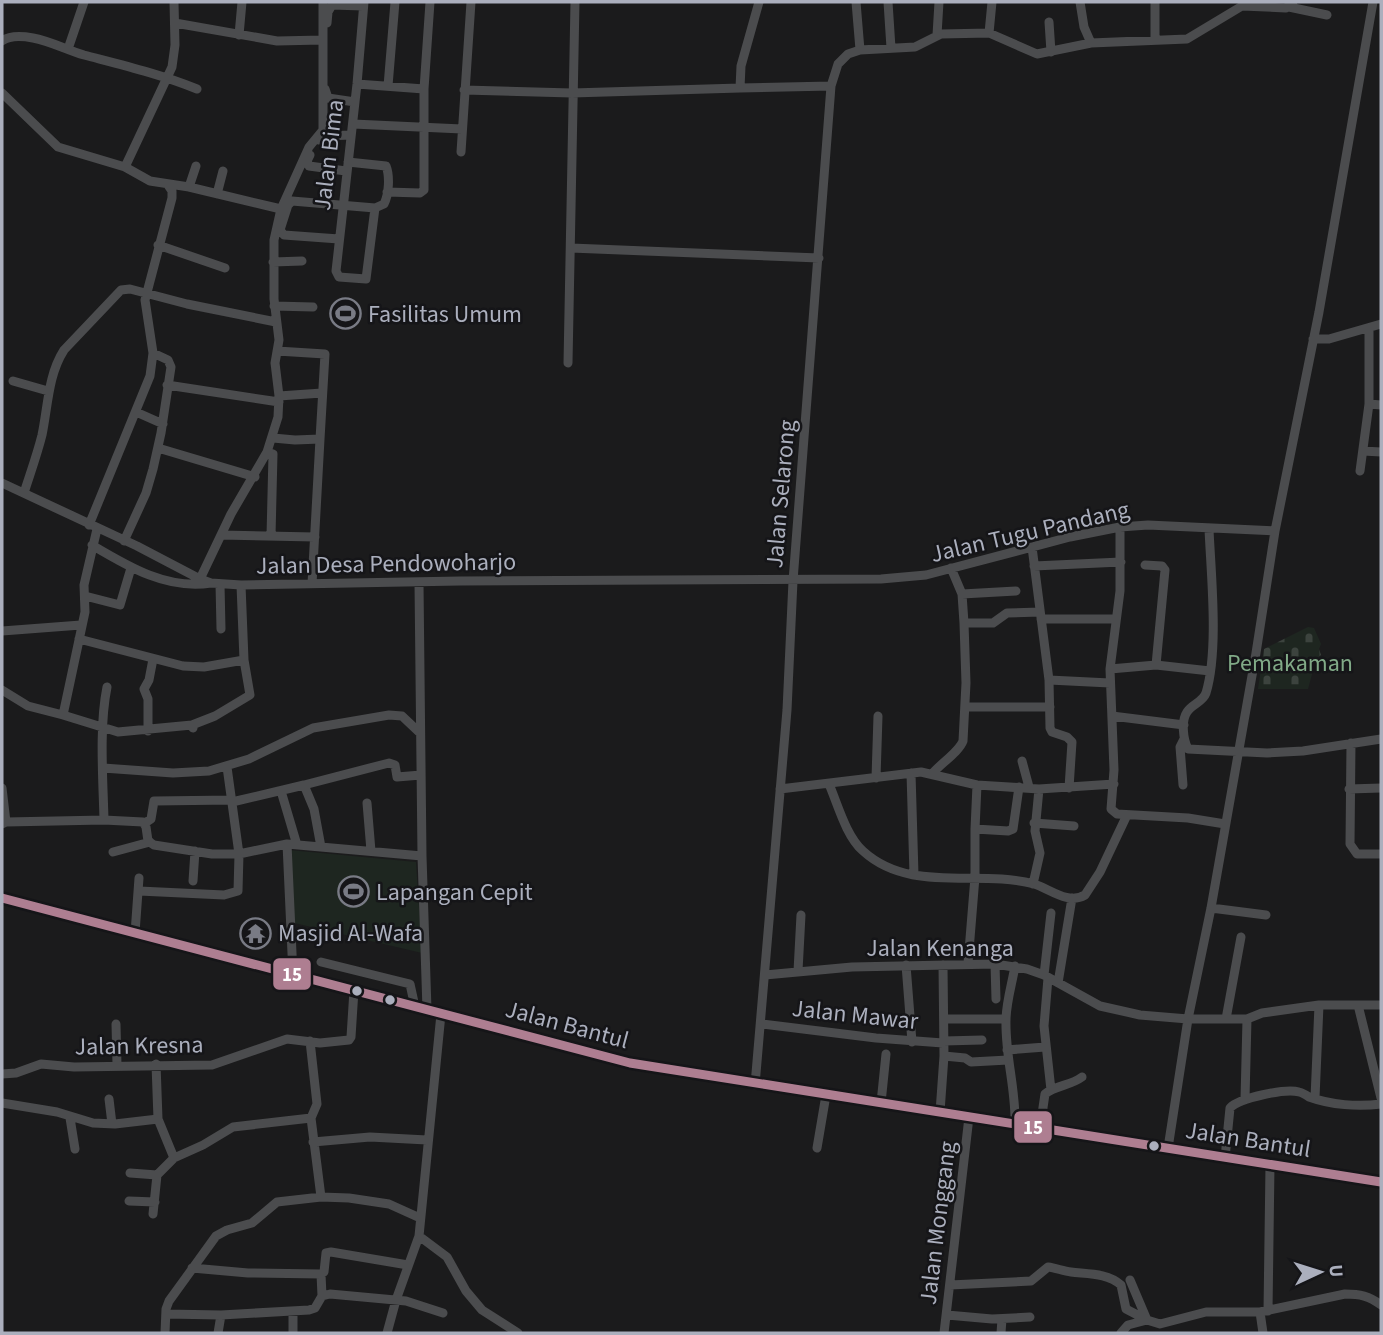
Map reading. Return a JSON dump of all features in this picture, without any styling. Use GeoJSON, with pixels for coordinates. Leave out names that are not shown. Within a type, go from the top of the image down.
{"type":"FeatureCollection","features":[{"type":"Feature","properties":{"kind":"main road","name":"Jalan Bantul"},"geometry":{"type":"LineString","coordinates":[[4,899],[630,1063],[755,1085],[1168,1145],[1225,1158],[1381,1182]]}},
{"type":"Feature","properties":{"kind":"street"},"geometry":{"type":"LineString","coordinates":[[68,49],[84,2]]}},
{"type":"Feature","properties":{"kind":"street"},"geometry":{"type":"LineString","coordinates":[[125,167],[168,77],[175,53],[174,2]]}},
{"type":"Feature","properties":{"kind":"street"},"geometry":{"type":"LineString","coordinates":[[239,35],[242,2]]}},
{"type":"Feature","properties":{"kind":"street"},"geometry":{"type":"LineString","coordinates":[[200,579],[273,438],[279,399],[275,363],[279,340],[274,306],[275,230],[281,209],[309,147],[323,130],[323,2]]}},
{"type":"Feature","properties":{"kind":"street"},"geometry":{"type":"LineString","coordinates":[[388,86],[395,2]]}},
{"type":"Feature","properties":{"kind":"street"},"geometry":{"type":"LineString","coordinates":[[387,192],[420,193],[424,190],[424,89],[430,2]]}},
{"type":"Feature","properties":{"kind":"street"},"geometry":{"type":"LineString","coordinates":[[461,152],[471,2]]}},
{"type":"Feature","properties":{"kind":"street"},"geometry":{"type":"LineString","coordinates":[[568,363],[575,2]]}},
{"type":"Feature","properties":{"kind":"street"},"geometry":{"type":"LineString","coordinates":[[740,88],[741,66],[759,2]]}},
{"type":"Feature","properties":{"kind":"street"},"geometry":{"type":"LineString","coordinates":[[856,2],[860,50]]}},
{"type":"Feature","properties":{"kind":"street"},"geometry":{"type":"LineString","coordinates":[[888,2],[891,48]]}},
{"type":"Feature","properties":{"kind":"street"},"geometry":{"type":"LineString","coordinates":[[937,35],[939,2]]}},
{"type":"Feature","properties":{"kind":"street"},"geometry":{"type":"LineString","coordinates":[[989,33],[992,2]]}},
{"type":"Feature","properties":{"kind":"street"},"geometry":{"type":"LineString","coordinates":[[1080,2],[1084,27],[1091,43]]}},
{"type":"Feature","properties":{"kind":"street"},"geometry":{"type":"LineString","coordinates":[[1155,2],[1155,40]]}},
{"type":"Feature","properties":{"kind":"street"},"geometry":{"type":"LineString","coordinates":[[1168,1145],[1188,1019],[1211,908],[1256,653],[1275,531],[1313,340],[1373,2]]}},
{"type":"Feature","properties":{"kind":"street"},"geometry":{"type":"LineString","coordinates":[[355,102],[332,100],[325,94],[328,12],[332,5],[336,4],[363,4]]}},
{"type":"Feature","properties":{"kind":"street","name":"Jalan Bima"},"geometry":{"type":"LineString","coordinates":[[363,4],[353,124],[336,271],[339,276],[364,280],[368,271],[375,208]]}},
{"type":"Feature","properties":{"kind":"street"},"geometry":{"type":"LineString","coordinates":[[464,90],[572,93],[831,86],[838,64],[848,54],[860,50],[922,44],[937,35],[989,33],[1033,54],[1091,43],[1188,39],[1242,6],[1291,4],[1327,15]]}},
{"type":"Feature","properties":{"kind":"street"},"geometry":{"type":"LineString","coordinates":[[1049,22],[1051,52]]}},
{"type":"Feature","properties":{"kind":"street"},"geometry":{"type":"LineString","coordinates":[[175,23],[277,41],[322,40]]}},
{"type":"Feature","properties":{"kind":"street"},"geometry":{"type":"LineString","coordinates":[[2,41],[7,37],[34,38],[168,77],[197,89]]}},
{"type":"Feature","properties":{"kind":"street"},"geometry":{"type":"LineString","coordinates":[[357,84],[424,89]]}},
{"type":"Feature","properties":{"kind":"street","name":"Jalan Selarong"},"geometry":{"type":"LineString","coordinates":[[755,1085],[787,710],[793,581],[831,86]]}},
{"type":"Feature","properties":{"kind":"street"},"geometry":{"type":"LineString","coordinates":[[2,93],[58,147],[125,167],[150,181],[189,187],[281,209]]}},
{"type":"Feature","properties":{"kind":"street"},"geometry":{"type":"LineString","coordinates":[[353,124],[462,129]]}},
{"type":"Feature","properties":{"kind":"street"},"geometry":{"type":"LineString","coordinates":[[339,239],[284,234],[280,230],[290,202],[375,208],[386,202],[386,166],[311,167],[307,163],[321,137],[351,135]]}},
{"type":"Feature","properties":{"kind":"street"},"geometry":{"type":"LineString","coordinates":[[189,187],[196,166]]}},
{"type":"Feature","properties":{"kind":"street"},"geometry":{"type":"LineString","coordinates":[[217,194],[223,171]]}},
{"type":"Feature","properties":{"kind":"street"},"geometry":{"type":"LineString","coordinates":[[63,715],[85,612],[84,584],[93,527],[150,376],[153,353],[145,314],[146,293],[172,198],[168,185]]}},
{"type":"Feature","properties":{"kind":"street"},"geometry":{"type":"LineString","coordinates":[[158,245],[225,268]]}},
{"type":"Feature","properties":{"kind":"street"},"geometry":{"type":"LineString","coordinates":[[571,248],[819,258]]}},
{"type":"Feature","properties":{"kind":"street"},"geometry":{"type":"LineString","coordinates":[[273,262],[302,261]]}},
{"type":"Feature","properties":{"kind":"street"},"geometry":{"type":"LineString","coordinates":[[24,493],[40,441],[48,391],[58,361],[64,349],[117,293],[126,289],[276,322]]}},
{"type":"Feature","properties":{"kind":"street"},"geometry":{"type":"LineString","coordinates":[[274,306],[313,307]]}},
{"type":"Feature","properties":{"kind":"street"},"geometry":{"type":"LineString","coordinates":[[1313,340],[1381,324]]}},
{"type":"Feature","properties":{"kind":"street"},"geometry":{"type":"LineString","coordinates":[[1360,471],[1369,404],[1369,328]]}},
{"type":"Feature","properties":{"kind":"street"},"geometry":{"type":"LineString","coordinates":[[277,351],[324,353],[312,584]]}},
{"type":"Feature","properties":{"kind":"street"},"geometry":{"type":"LineString","coordinates":[[124,541],[149,485],[163,424],[170,363],[166,358],[153,353]]}},
{"type":"Feature","properties":{"kind":"street"},"geometry":{"type":"LineString","coordinates":[[13,381],[48,391]]}},
{"type":"Feature","properties":{"kind":"street"},"geometry":{"type":"LineString","coordinates":[[167,385],[279,399],[322,393]]}},
{"type":"Feature","properties":{"kind":"street"},"geometry":{"type":"LineString","coordinates":[[1369,404],[1381,405]]}},
{"type":"Feature","properties":{"kind":"street"},"geometry":{"type":"LineString","coordinates":[[136,412],[163,424]]}},
{"type":"Feature","properties":{"kind":"street"},"geometry":{"type":"LineString","coordinates":[[273,438],[320,439]]}},
{"type":"Feature","properties":{"kind":"street"},"geometry":{"type":"LineString","coordinates":[[159,448],[254,477]]}},
{"type":"Feature","properties":{"kind":"street"},"geometry":{"type":"LineString","coordinates":[[1363,451],[1381,452]]}},
{"type":"Feature","properties":{"kind":"street"},"geometry":{"type":"LineString","coordinates":[[267,452],[273,454],[271,536]]}},
{"type":"Feature","properties":{"kind":"street","name":"Jalan Desa Pendowoharjo"},"geometry":{"type":"LineString","coordinates":[[2,483],[200,579],[216,584],[793,581]]}},
{"type":"Feature","properties":{"kind":"street"},"geometry":{"type":"LineString","coordinates":[[1120,527],[1120,591],[1110,669],[1114,785],[1111,809],[1114,813],[1188,818],[1226,824]]}},
{"type":"Feature","properties":{"kind":"street","name":"Jalan Tugu Pandang"},"geometry":{"type":"LineString","coordinates":[[793,581],[905,578],[1120,527],[1275,531]]}},
{"type":"Feature","properties":{"kind":"street"},"geometry":{"type":"LineString","coordinates":[[1209,529],[1212,616],[1210,671],[1205,695],[1187,712],[1184,725],[1186,746],[1191,750],[1238,753],[1303,751],[1381,739]]}},
{"type":"Feature","properties":{"kind":"street"},"geometry":{"type":"LineString","coordinates":[[221,536],[315,537]]}},
{"type":"Feature","properties":{"kind":"street"},"geometry":{"type":"LineString","coordinates":[[92,545],[131,568],[176,584],[216,584],[220,629]]}},
{"type":"Feature","properties":{"kind":"street"},"geometry":{"type":"LineString","coordinates":[[1032,547],[1049,680],[1049,721],[1052,732],[1067,737],[1072,742],[1069,788]]}},
{"type":"Feature","properties":{"kind":"street"},"geometry":{"type":"LineString","coordinates":[[1034,566],[1121,562]]}},
{"type":"Feature","properties":{"kind":"street"},"geometry":{"type":"LineString","coordinates":[[1145,565],[1161,566],[1165,570],[1156,665]]}},
{"type":"Feature","properties":{"kind":"street"},"geometry":{"type":"LineString","coordinates":[[85,596],[120,605],[131,568]]}},
{"type":"Feature","properties":{"kind":"street"},"geometry":{"type":"LineString","coordinates":[[932,774],[962,745],[965,707],[964,623],[962,594],[951,568]]}},
{"type":"Feature","properties":{"kind":"street"},"geometry":{"type":"LineString","coordinates":[[419,583],[422,856],[427,1010]]}},
{"type":"Feature","properties":{"kind":"street"},"geometry":{"type":"LineString","coordinates":[[2,690],[28,706],[118,732],[193,726],[208,720],[249,697],[244,660],[241,585]]}},
{"type":"Feature","properties":{"kind":"street"},"geometry":{"type":"LineString","coordinates":[[962,594],[1016,591]]}},
{"type":"Feature","properties":{"kind":"street"},"geometry":{"type":"LineString","coordinates":[[964,623],[993,623],[1007,613],[1116,619]]}},
{"type":"Feature","properties":{"kind":"street"},"geometry":{"type":"LineString","coordinates":[[2,631],[81,625]]}},
{"type":"Feature","properties":{"kind":"street"},"geometry":{"type":"LineString","coordinates":[[79,639],[194,667],[244,660]]}},
{"type":"Feature","properties":{"kind":"street"},"geometry":{"type":"LineString","coordinates":[[148,731],[148,699],[144,688],[149,680],[153,659]]}},
{"type":"Feature","properties":{"kind":"street"},"geometry":{"type":"LineString","coordinates":[[1110,669],[1156,665],[1210,671]]}},
{"type":"Feature","properties":{"kind":"street"},"geometry":{"type":"LineString","coordinates":[[1049,680],[1110,683]]}},
{"type":"Feature","properties":{"kind":"street"},"geometry":{"type":"LineString","coordinates":[[104,820],[103,768],[107,687]]}},
{"type":"Feature","properties":{"kind":"street"},"geometry":{"type":"LineString","coordinates":[[965,707],[1050,707]]}},
{"type":"Feature","properties":{"kind":"street"},"geometry":{"type":"LineString","coordinates":[[103,768],[186,773],[227,767],[313,728],[399,715],[420,733]]}},
{"type":"Feature","properties":{"kind":"street"},"geometry":{"type":"LineString","coordinates":[[876,778],[878,716]]}},
{"type":"Feature","properties":{"kind":"street"},"geometry":{"type":"LineString","coordinates":[[1112,716],[1184,725]]}},
{"type":"Feature","properties":{"kind":"street"},"geometry":{"type":"LineString","coordinates":[[1183,785],[1180,747],[1184,739]]}},
{"type":"Feature","properties":{"kind":"street"},"geometry":{"type":"LineString","coordinates":[[1351,743],[1349,818],[1352,848],[1362,855],[1381,854]]}},
{"type":"Feature","properties":{"kind":"street"},"geometry":{"type":"LineString","coordinates":[[975,829],[1013,829],[1024,787],[1022,761]]}},
{"type":"Feature","properties":{"kind":"street"},"geometry":{"type":"LineString","coordinates":[[2,788],[4,823],[104,820],[145,823],[151,819],[154,801],[232,801],[389,764],[395,765],[397,777],[421,775]]}},
{"type":"Feature","properties":{"kind":"street"},"geometry":{"type":"LineString","coordinates":[[139,891],[224,895],[237,893],[239,854],[227,767]]}},
{"type":"Feature","properties":{"kind":"street"},"geometry":{"type":"LineString","coordinates":[[780,789],[911,773],[932,774],[977,785],[1039,789],[1114,785]]}},
{"type":"Feature","properties":{"kind":"street"},"geometry":{"type":"LineString","coordinates":[[911,773],[914,875]]}},
{"type":"Feature","properties":{"kind":"street"},"geometry":{"type":"LineString","coordinates":[[829,784],[854,841],[862,850],[893,870],[927,878],[975,877],[1034,884],[1072,898],[1085,895],[1100,872],[1127,814]]}},
{"type":"Feature","properties":{"kind":"street"},"geometry":{"type":"LineString","coordinates":[[304,785],[320,832],[321,847]]}},
{"type":"Feature","properties":{"kind":"street"},"geometry":{"type":"LineString","coordinates":[[968,963],[975,877],[977,785]]}},
{"type":"Feature","properties":{"kind":"street"},"geometry":{"type":"LineString","coordinates":[[1349,789],[1381,788]]}},
{"type":"Feature","properties":{"kind":"street"},"geometry":{"type":"LineString","coordinates":[[1034,884],[1040,853],[1034,823],[1039,789]]}},
{"type":"Feature","properties":{"kind":"street"},"geometry":{"type":"LineString","coordinates":[[281,791],[292,844],[293,975]]}},
{"type":"Feature","properties":{"kind":"street"},"geometry":{"type":"LineString","coordinates":[[367,803],[371,851]]}},
{"type":"Feature","properties":{"kind":"street"},"geometry":{"type":"LineString","coordinates":[[145,823],[150,842]]}},
{"type":"Feature","properties":{"kind":"street"},"geometry":{"type":"LineString","coordinates":[[1034,823],[1074,826]]}},
{"type":"Feature","properties":{"kind":"street"},"geometry":{"type":"LineString","coordinates":[[113,852],[150,842],[195,851],[239,854],[292,844],[422,856]]}},
{"type":"Feature","properties":{"kind":"street"},"geometry":{"type":"LineString","coordinates":[[193,881],[195,851]]}},
{"type":"Feature","properties":{"kind":"street"},"geometry":{"type":"LineString","coordinates":[[135,933],[139,878]]}},
{"type":"Feature","properties":{"kind":"street"},"geometry":{"type":"LineString","coordinates":[[1058,984],[1072,898]]}},
{"type":"Feature","properties":{"kind":"street"},"geometry":{"type":"LineString","coordinates":[[1211,908],[1266,915]]}},
{"type":"Feature","properties":{"kind":"street"},"geometry":{"type":"LineString","coordinates":[[1051,913],[1044,1026],[1051,1090]]}},
{"type":"Feature","properties":{"kind":"street"},"geometry":{"type":"LineString","coordinates":[[798,971],[801,915]]}},
{"type":"Feature","properties":{"kind":"street"},"geometry":{"type":"LineString","coordinates":[[1226,1019],[1241,937]]}},
{"type":"Feature","properties":{"kind":"street"},"geometry":{"type":"LineString","coordinates":[[321,962],[410,984],[415,1007]]}},
{"type":"Feature","properties":{"kind":"street","name":"Jalan Kenanga"},"geometry":{"type":"LineString","coordinates":[[765,975],[906,965],[968,963],[1015,966],[1046,977],[1100,1006],[1122,1012],[1188,1019],[1247,1018],[1262,1013],[1319,1005],[1381,1005]]}},
{"type":"Feature","properties":{"kind":"street"},"geometry":{"type":"LineString","coordinates":[[995,964],[996,999]]}},
{"type":"Feature","properties":{"kind":"street"},"geometry":{"type":"LineString","coordinates":[[906,965],[912,1042]]}},
{"type":"Feature","properties":{"kind":"street"},"geometry":{"type":"LineString","coordinates":[[940,1112],[944,1056],[943,965]]}},
{"type":"Feature","properties":{"kind":"street"},"geometry":{"type":"LineString","coordinates":[[1015,966],[1006,1019],[1008,1055],[1015,1096],[1015,1124]]}},
{"type":"Feature","properties":{"kind":"street","name":"Jalan Kresna"},"geometry":{"type":"LineString","coordinates":[[2,1074],[16,1073],[41,1064],[74,1067],[212,1065],[287,1039],[334,1042],[350,1039],[354,990]]}},
{"type":"Feature","properties":{"kind":"street"},"geometry":{"type":"LineString","coordinates":[[1315,1098],[1319,1005]]}},
{"type":"Feature","properties":{"kind":"street"},"geometry":{"type":"LineString","coordinates":[[1358,1005],[1381,1098]]}},
{"type":"Feature","properties":{"kind":"street"},"geometry":{"type":"LineString","coordinates":[[387,1333],[419,1236],[441,1014]]}},
{"type":"Feature","properties":{"kind":"street"},"geometry":{"type":"LineString","coordinates":[[1245,1099],[1247,1018]]}},
{"type":"Feature","properties":{"kind":"street"},"geometry":{"type":"LineString","coordinates":[[944,1019],[1006,1019]]}},
{"type":"Feature","properties":{"kind":"street"},"geometry":{"type":"LineString","coordinates":[[116,1024],[117,1065]]}},
{"type":"Feature","properties":{"kind":"street","name":"Jalan Mawar"},"geometry":{"type":"LineString","coordinates":[[762,1024],[912,1042],[982,1040]]}},
{"type":"Feature","properties":{"kind":"street"},"geometry":{"type":"LineString","coordinates":[[965,1040],[965,1058]]}},
{"type":"Feature","properties":{"kind":"street"},"geometry":{"type":"LineString","coordinates":[[310,1041],[317,1104],[312,1118],[313,1142],[321,1196]]}},
{"type":"Feature","properties":{"kind":"street"},"geometry":{"type":"LineString","coordinates":[[944,1056],[965,1058],[971,1062],[1045,1047]]}},
{"type":"Feature","properties":{"kind":"street"},"geometry":{"type":"LineString","coordinates":[[881,1103],[886,1054]]}},
{"type":"Feature","properties":{"kind":"street"},"geometry":{"type":"LineString","coordinates":[[156,1064],[158,1119],[174,1158]]}},
{"type":"Feature","properties":{"kind":"street"},"geometry":{"type":"LineString","coordinates":[[1040,1128],[1045,1094],[1082,1077]]}},
{"type":"Feature","properties":{"kind":"street"},"geometry":{"type":"LineString","coordinates":[[1225,1158],[1230,1108],[1234,1103],[1245,1099],[1297,1091],[1315,1098],[1351,1105],[1381,1104]]}},
{"type":"Feature","properties":{"kind":"street"},"geometry":{"type":"LineString","coordinates":[[817,1148],[826,1095]]}},
{"type":"Feature","properties":{"kind":"street"},"geometry":{"type":"LineString","coordinates":[[109,1099],[112,1124]]}},
{"type":"Feature","properties":{"kind":"street"},"geometry":{"type":"LineString","coordinates":[[2,1103],[112,1124],[158,1119]]}},
{"type":"Feature","properties":{"kind":"street","name":"Jalan Monggang"},"geometry":{"type":"LineString","coordinates":[[944,1333],[970,1117]]}},
{"type":"Feature","properties":{"kind":"street"},"geometry":{"type":"LineString","coordinates":[[70,1118],[75,1149]]}},
{"type":"Feature","properties":{"kind":"street"},"geometry":{"type":"LineString","coordinates":[[153,1214],[157,1175],[174,1158],[204,1145],[233,1127],[312,1118]]}},
{"type":"Feature","properties":{"kind":"street"},"geometry":{"type":"LineString","coordinates":[[313,1142],[370,1137],[427,1140]]}},
{"type":"Feature","properties":{"kind":"street"},"geometry":{"type":"LineString","coordinates":[[1263,1333],[1270,1165]]}},
{"type":"Feature","properties":{"kind":"street"},"geometry":{"type":"LineString","coordinates":[[130,1173],[157,1175]]}},
{"type":"Feature","properties":{"kind":"street"},"geometry":{"type":"LineString","coordinates":[[165,1333],[169,1300],[212,1240],[219,1234],[246,1227],[277,1202],[321,1196],[378,1202],[420,1218]]}},
{"type":"Feature","properties":{"kind":"street"},"geometry":{"type":"LineString","coordinates":[[129,1201],[155,1202]]}},
{"type":"Feature","properties":{"kind":"street"},"geometry":{"type":"LineString","coordinates":[[419,1236],[447,1257],[482,1310],[518,1333]]}},
{"type":"Feature","properties":{"kind":"street"},"geometry":{"type":"LineString","coordinates":[[166,1314],[221,1315],[315,1308],[322,1296],[321,1274],[324,1272],[328,1252],[408,1265]]}},
{"type":"Feature","properties":{"kind":"street"},"geometry":{"type":"LineString","coordinates":[[950,1285],[1029,1282],[1048,1267],[1094,1273],[1118,1282],[1123,1288],[1126,1309],[1160,1324],[1206,1312],[1264,1311],[1345,1294],[1370,1297],[1381,1306]]}},
{"type":"Feature","properties":{"kind":"street"},"geometry":{"type":"LineString","coordinates":[[192,1268],[248,1273],[321,1274]]}},
{"type":"Feature","properties":{"kind":"street"},"geometry":{"type":"LineString","coordinates":[[1130,1280],[1147,1320]]}},
{"type":"Feature","properties":{"kind":"street"},"geometry":{"type":"LineString","coordinates":[[322,1296],[356,1295],[396,1300],[443,1313]]}},
{"type":"Feature","properties":{"kind":"street"},"geometry":{"type":"LineString","coordinates":[[293,1311],[293,1333]]}},
{"type":"Feature","properties":{"kind":"street"},"geometry":{"type":"LineString","coordinates":[[218,1333],[221,1315]]}},
{"type":"Feature","properties":{"kind":"street"},"geometry":{"type":"LineString","coordinates":[[947,1315],[1030,1317]]}},
{"type":"Feature","properties":{"kind":"street"},"geometry":{"type":"LineString","coordinates":[[1001,1333],[1002,1318]]}},
{"type":"Feature","properties":{"kind":"street"},"geometry":{"type":"LineString","coordinates":[[1121,1333],[1132,1323],[1147,1320]]}},
{"type":"Feature","properties":{"kind":"green space","name":"Pemakaman"},"geometry":{"type":"Polygon","coordinates":[[[1308,627],[1314,628],[1321,644],[1321,655],[1316,659],[1308,689],[1258,689],[1264,649],[1308,627]]]}},
{"type":"Feature","properties":{"kind":"green space","name":"Lapangan Cepit"},"geometry":{"type":"Polygon","coordinates":[[[289,850],[416,862],[422,953],[290,922],[289,850]]]}},
{"type":"Feature","properties":{"kind":"transit line","name":"15"},"geometry":{"type":"LineString","coordinates":[[2,898],[630,1063],[1381,1182]]}},
{"type":"Feature","properties":{"kind":"place","name":"Fasilitas Umum"},"geometry":{"type":"Point","coordinates":[345,314]}},
{"type":"Feature","properties":{"kind":"place","name":"Lapangan Cepit"},"geometry":{"type":"Point","coordinates":[353,892]}},
{"type":"Feature","properties":{"kind":"place","name":"Masjid Al-Wafa"},"geometry":{"type":"Point","coordinates":[255,933]}}]}
